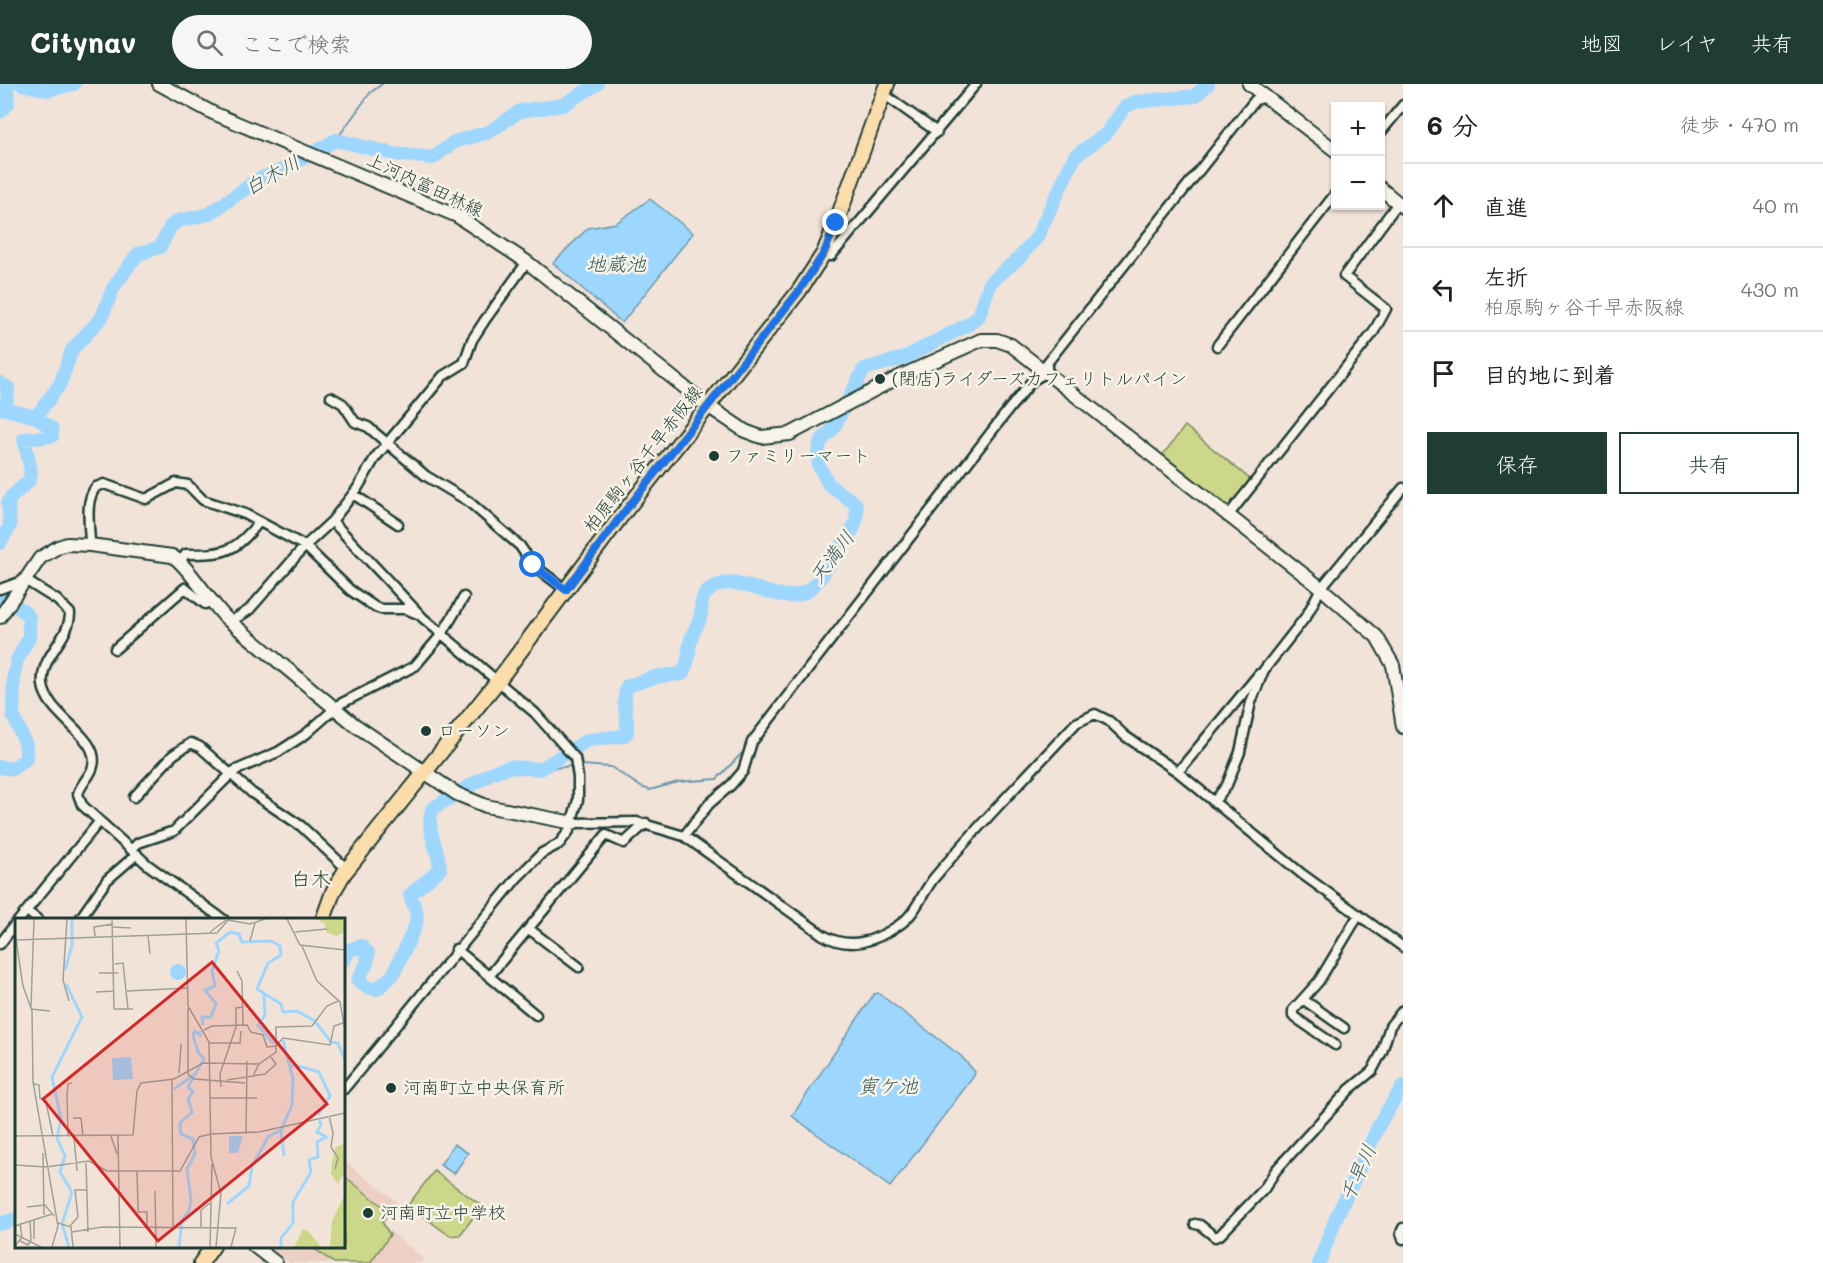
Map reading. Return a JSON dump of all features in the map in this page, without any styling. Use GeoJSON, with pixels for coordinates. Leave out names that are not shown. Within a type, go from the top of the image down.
{"type":"FeatureCollection","features":[{"type":"Feature","properties":{"kind":"main road","name":"柏原駒ヶ谷千早赤阪線"},"geometry":{"type":"LineString","coordinates":[[323,918],[333,892],[347,869],[496,682],[799,291],[824,253],[884,88]]}},
{"type":"Feature","properties":{"kind":"main road"},"geometry":{"type":"LineString","coordinates":[[201,1263],[212,1248]]}},
{"type":"Feature","properties":{"kind":"street","name":"上河内富田林線"},"geometry":{"type":"LineString","coordinates":[[159,84],[213,113],[457,216],[527,262],[708,406],[746,431],[760,437],[790,434],[933,361],[981,340],[996,340],[1011,345],[1364,624],[1386,648],[1393,665],[1403,727]]}},
{"type":"Feature","properties":{"kind":"street"},"geometry":{"type":"LineString","coordinates":[[824,253],[831,256],[976,84]]}},
{"type":"Feature","properties":{"kind":"street"},"geometry":{"type":"LineString","coordinates":[[1248,84],[1331,149]]}},
{"type":"Feature","properties":{"kind":"street"},"geometry":{"type":"LineString","coordinates":[[884,88],[937,132]]}},
{"type":"Feature","properties":{"kind":"street"},"geometry":{"type":"LineString","coordinates":[[684,836],[709,804],[731,786],[743,771],[752,742],[1010,409],[1033,380],[1047,372],[1047,363],[1255,100],[1267,97]]}},
{"type":"Feature","properties":{"kind":"street"},"geometry":{"type":"LineString","coordinates":[[1385,127],[1403,105]]}},
{"type":"Feature","properties":{"kind":"street"},"geometry":{"type":"LineString","coordinates":[[1227,517],[1373,333],[1386,309],[1344,276],[1400,205],[1385,192]]}},
{"type":"Feature","properties":{"kind":"street"},"geometry":{"type":"LineString","coordinates":[[1217,346],[1331,198]]}},
{"type":"Feature","properties":{"kind":"street"},"geometry":{"type":"LineString","coordinates":[[230,622],[249,610],[305,546],[332,521],[353,494],[375,458],[443,376],[464,363],[472,340],[527,262]]}},
{"type":"Feature","properties":{"kind":"street"},"geometry":{"type":"LineString","coordinates":[[331,397],[343,404],[355,422],[368,428],[426,476],[468,501],[520,546],[533,565],[566,590]]}},
{"type":"Feature","properties":{"kind":"street"},"geometry":{"type":"LineString","coordinates":[[90,545],[91,516],[88,503],[96,488],[104,484],[146,499],[176,483],[188,485],[203,500],[260,522],[305,546],[350,590],[375,607],[406,609],[423,618]]}},
{"type":"Feature","properties":{"kind":"street"},"geometry":{"type":"LineString","coordinates":[[1178,772],[1248,684],[1264,670],[1307,615],[1321,588],[1403,488]]}},
{"type":"Feature","properties":{"kind":"street"},"geometry":{"type":"LineString","coordinates":[[353,494],[398,524]]}},
{"type":"Feature","properties":{"kind":"street"},"geometry":{"type":"LineString","coordinates":[[332,521],[423,618],[496,682],[536,713],[574,759],[578,790],[573,823],[565,838],[542,853],[529,865],[456,949],[345,1088]]}},
{"type":"Feature","properties":{"kind":"street"},"geometry":{"type":"LineString","coordinates":[[180,561],[186,554],[219,554],[244,541],[260,522]]}},
{"type":"Feature","properties":{"kind":"street"},"geometry":{"type":"LineString","coordinates":[[0,617],[40,558],[50,550],[67,544],[163,554],[180,561],[210,602],[230,622],[364,732],[457,794],[477,803],[573,823],[646,823],[684,836],[823,935],[835,941],[857,944],[889,932],[908,918],[935,878],[1084,717],[1095,714],[1102,716],[1178,772],[1302,874],[1403,947]]}},
{"type":"Feature","properties":{"kind":"street"},"geometry":{"type":"LineString","coordinates":[[0,589],[25,580]]}},
{"type":"Feature","properties":{"kind":"street"},"geometry":{"type":"LineString","coordinates":[[25,580],[57,600],[70,613],[70,625],[43,669],[43,686],[48,701],[59,715],[83,737],[91,750],[94,765],[78,794],[87,811],[177,888],[221,918]]}},
{"type":"Feature","properties":{"kind":"street"},"geometry":{"type":"LineString","coordinates":[[115,649],[185,588],[205,604],[210,602]]}},
{"type":"Feature","properties":{"kind":"street"},"geometry":{"type":"LineString","coordinates":[[80,918],[107,880],[135,851],[138,843],[174,831],[232,774],[265,759],[306,734],[335,708],[410,670],[442,634],[464,597]]}},
{"type":"Feature","properties":{"kind":"street"},"geometry":{"type":"LineString","coordinates":[[1214,802],[1227,785],[1240,752],[1254,693],[1264,670]]}},
{"type":"Feature","properties":{"kind":"street"},"geometry":{"type":"LineString","coordinates":[[134,797],[173,755],[191,744],[200,747],[252,793],[301,826],[347,869]]}},
{"type":"Feature","properties":{"kind":"street"},"geometry":{"type":"LineString","coordinates":[[21,918],[99,822]]}},
{"type":"Feature","properties":{"kind":"street"},"geometry":{"type":"LineString","coordinates":[[490,975],[606,835],[624,843],[646,823]]}},
{"type":"Feature","properties":{"kind":"street"},"geometry":{"type":"LineString","coordinates":[[27,911],[36,918]]}},
{"type":"Feature","properties":{"kind":"street"},"geometry":{"type":"LineString","coordinates":[[1335,1046],[1293,1016],[1293,1010],[1319,981],[1358,916]]}},
{"type":"Feature","properties":{"kind":"street"},"geometry":{"type":"LineString","coordinates":[[0,944],[15,925]]}},
{"type":"Feature","properties":{"kind":"street"},"geometry":{"type":"LineString","coordinates":[[529,929],[579,967]]}},
{"type":"Feature","properties":{"kind":"street"},"geometry":{"type":"LineString","coordinates":[[456,949],[536,1015]]}},
{"type":"Feature","properties":{"kind":"street"},"geometry":{"type":"LineString","coordinates":[[1304,1000],[1344,1028]]}},
{"type":"Feature","properties":{"kind":"street"},"geometry":{"type":"LineString","coordinates":[[1195,1224],[1200,1225],[1215,1237],[1220,1235],[1264,1189],[1276,1170],[1350,1089],[1372,1071],[1382,1052],[1390,1026],[1403,1010]]}},
{"type":"Feature","properties":{"kind":"street"},"geometry":{"type":"LineString","coordinates":[[1403,1228],[1401,1236],[1403,1239]]}},
{"type":"Feature","properties":{"kind":"street"},"geometry":{"type":"LineString","coordinates":[[257,1248],[276,1263]]}},
{"type":"Feature","properties":{"kind":"shaded area","name":"河南町立中学校"},"geometry":{"type":"Polygon","coordinates":[[[345,1162],[399,1203],[385,1222],[386,1228],[423,1258],[422,1263],[290,1263],[269,1248],[345,1248],[345,1162]]]}},
{"type":"Feature","properties":{"kind":"green space"},"geometry":{"type":"Polygon","coordinates":[[[1185,426],[1251,480],[1229,511],[1161,457],[1185,426]]]}},
{"type":"Feature","properties":{"kind":"green space"},"geometry":{"type":"Polygon","coordinates":[[[434,1171],[482,1206],[460,1235],[450,1236],[408,1205],[434,1171]]]}},
{"type":"Feature","properties":{"kind":"green space"},"geometry":{"type":"Polygon","coordinates":[[[345,1177],[390,1212],[382,1222],[390,1235],[370,1263],[334,1263],[313,1248],[345,1248],[345,1177]]]}},
{"type":"Feature","properties":{"kind":"water","name":"地蔵池"},"geometry":{"type":"Polygon","coordinates":[[[650,199],[693,233],[622,323],[553,263],[588,228],[616,223],[650,199]]]}},
{"type":"Feature","properties":{"kind":"water","name":"寅ケ池"},"geometry":{"type":"Polygon","coordinates":[[[878,993],[961,1056],[975,1072],[890,1187],[792,1116],[874,994],[878,993]]]}},
{"type":"Feature","properties":{"kind":"water"},"geometry":{"type":"Polygon","coordinates":[[[454,1144],[468,1153],[454,1174],[440,1165],[454,1144]]]}},
{"type":"Feature","properties":{"kind":"waterway"},"geometry":{"type":"LineString","coordinates":[[0,112],[8,104],[7,84]]}},
{"type":"Feature","properties":{"kind":"waterway"},"geometry":{"type":"LineString","coordinates":[[21,84],[48,90],[74,84]]}},
{"type":"Feature","properties":{"kind":"waterway"},"geometry":{"type":"LineString","coordinates":[[336,140],[370,93],[382,84]]}},
{"type":"Feature","properties":{"kind":"waterway","name":"白木川"},"geometry":{"type":"LineString","coordinates":[[36,417],[60,384],[72,350],[102,317],[113,288],[133,260],[138,254],[160,247],[171,226],[178,221],[209,214],[259,179],[280,171],[336,140],[394,154],[433,158],[454,142],[489,132],[520,111],[563,105],[597,84]]}},
{"type":"Feature","properties":{"kind":"waterway","name":"天満川"},"geometry":{"type":"LineString","coordinates":[[345,958],[349,950],[361,946],[368,953],[367,963],[358,980],[366,987],[377,989],[393,975],[416,924],[417,914],[410,895],[440,869],[430,825],[432,809],[493,772],[509,767],[540,769],[588,740],[623,736],[627,733],[625,699],[627,686],[659,676],[682,674],[688,660],[691,639],[700,618],[703,598],[707,592],[720,585],[733,583],[790,596],[803,593],[815,584],[852,531],[857,512],[856,504],[829,485],[819,466],[818,452],[821,441],[833,429],[864,369],[904,358],[969,324],[979,316],[990,283],[1019,258],[1037,237],[1075,156],[1106,134],[1125,107],[1135,102],[1195,96],[1208,84]]}},
{"type":"Feature","properties":{"kind":"waterway"},"geometry":{"type":"LineString","coordinates":[[0,383],[8,388],[7,400],[1,408],[36,417],[52,429],[52,436],[24,439],[31,471],[29,481],[11,497],[8,504],[10,526],[0,543]]}},
{"type":"Feature","properties":{"kind":"waterway"},"geometry":{"type":"LineString","coordinates":[[0,597],[21,609],[29,617],[29,638],[17,660],[14,675],[13,715],[26,745],[26,759],[12,769],[0,767]]}},
{"type":"Feature","properties":{"kind":"waterway"},"geometry":{"type":"LineString","coordinates":[[580,765],[611,767],[641,787],[650,790],[678,782],[717,779],[745,750]]}},
{"type":"Feature","properties":{"kind":"waterway"},"geometry":{"type":"LineString","coordinates":[[540,769],[574,766]]}},
{"type":"Feature","properties":{"kind":"waterway","name":"千早川"},"geometry":{"type":"LineString","coordinates":[[1319,1263],[1336,1218],[1381,1121],[1403,1086]]}},
{"type":"Feature","properties":{"kind":"waterway","name":"天満川"},"geometry":{"type":"LineString","coordinates":[[0,1224],[15,1219]]}},
{"type":"Feature","properties":{"kind":"place","name":"(閉店)ライダーズカフェリトルパイン"},"geometry":{"type":"Point","coordinates":[880,379]}},
{"type":"Feature","properties":{"kind":"place","name":"ファミリーマート"},"geometry":{"type":"Point","coordinates":[714,456]}},
{"type":"Feature","properties":{"kind":"place","name":"ローソン"},"geometry":{"type":"Point","coordinates":[426,731]}},
{"type":"Feature","properties":{"kind":"place","name":"河南町立中央保育所"},"geometry":{"type":"Point","coordinates":[391,1088]}},
{"type":"Feature","properties":{"kind":"place","name":"河南町立中学校"},"geometry":{"type":"Point","coordinates":[368,1213]}},
{"type":"Feature","properties":{"kind":"district","name":"白木"},"geometry":{"type":"Point","coordinates":[311,879]}},
{"type":"Feature","properties":{"kind":"route"},"geometry":{"type":"LineString","coordinates":[[533,565],[566,590],[618,520],[799,291],[824,253],[836,223]]}}]}
